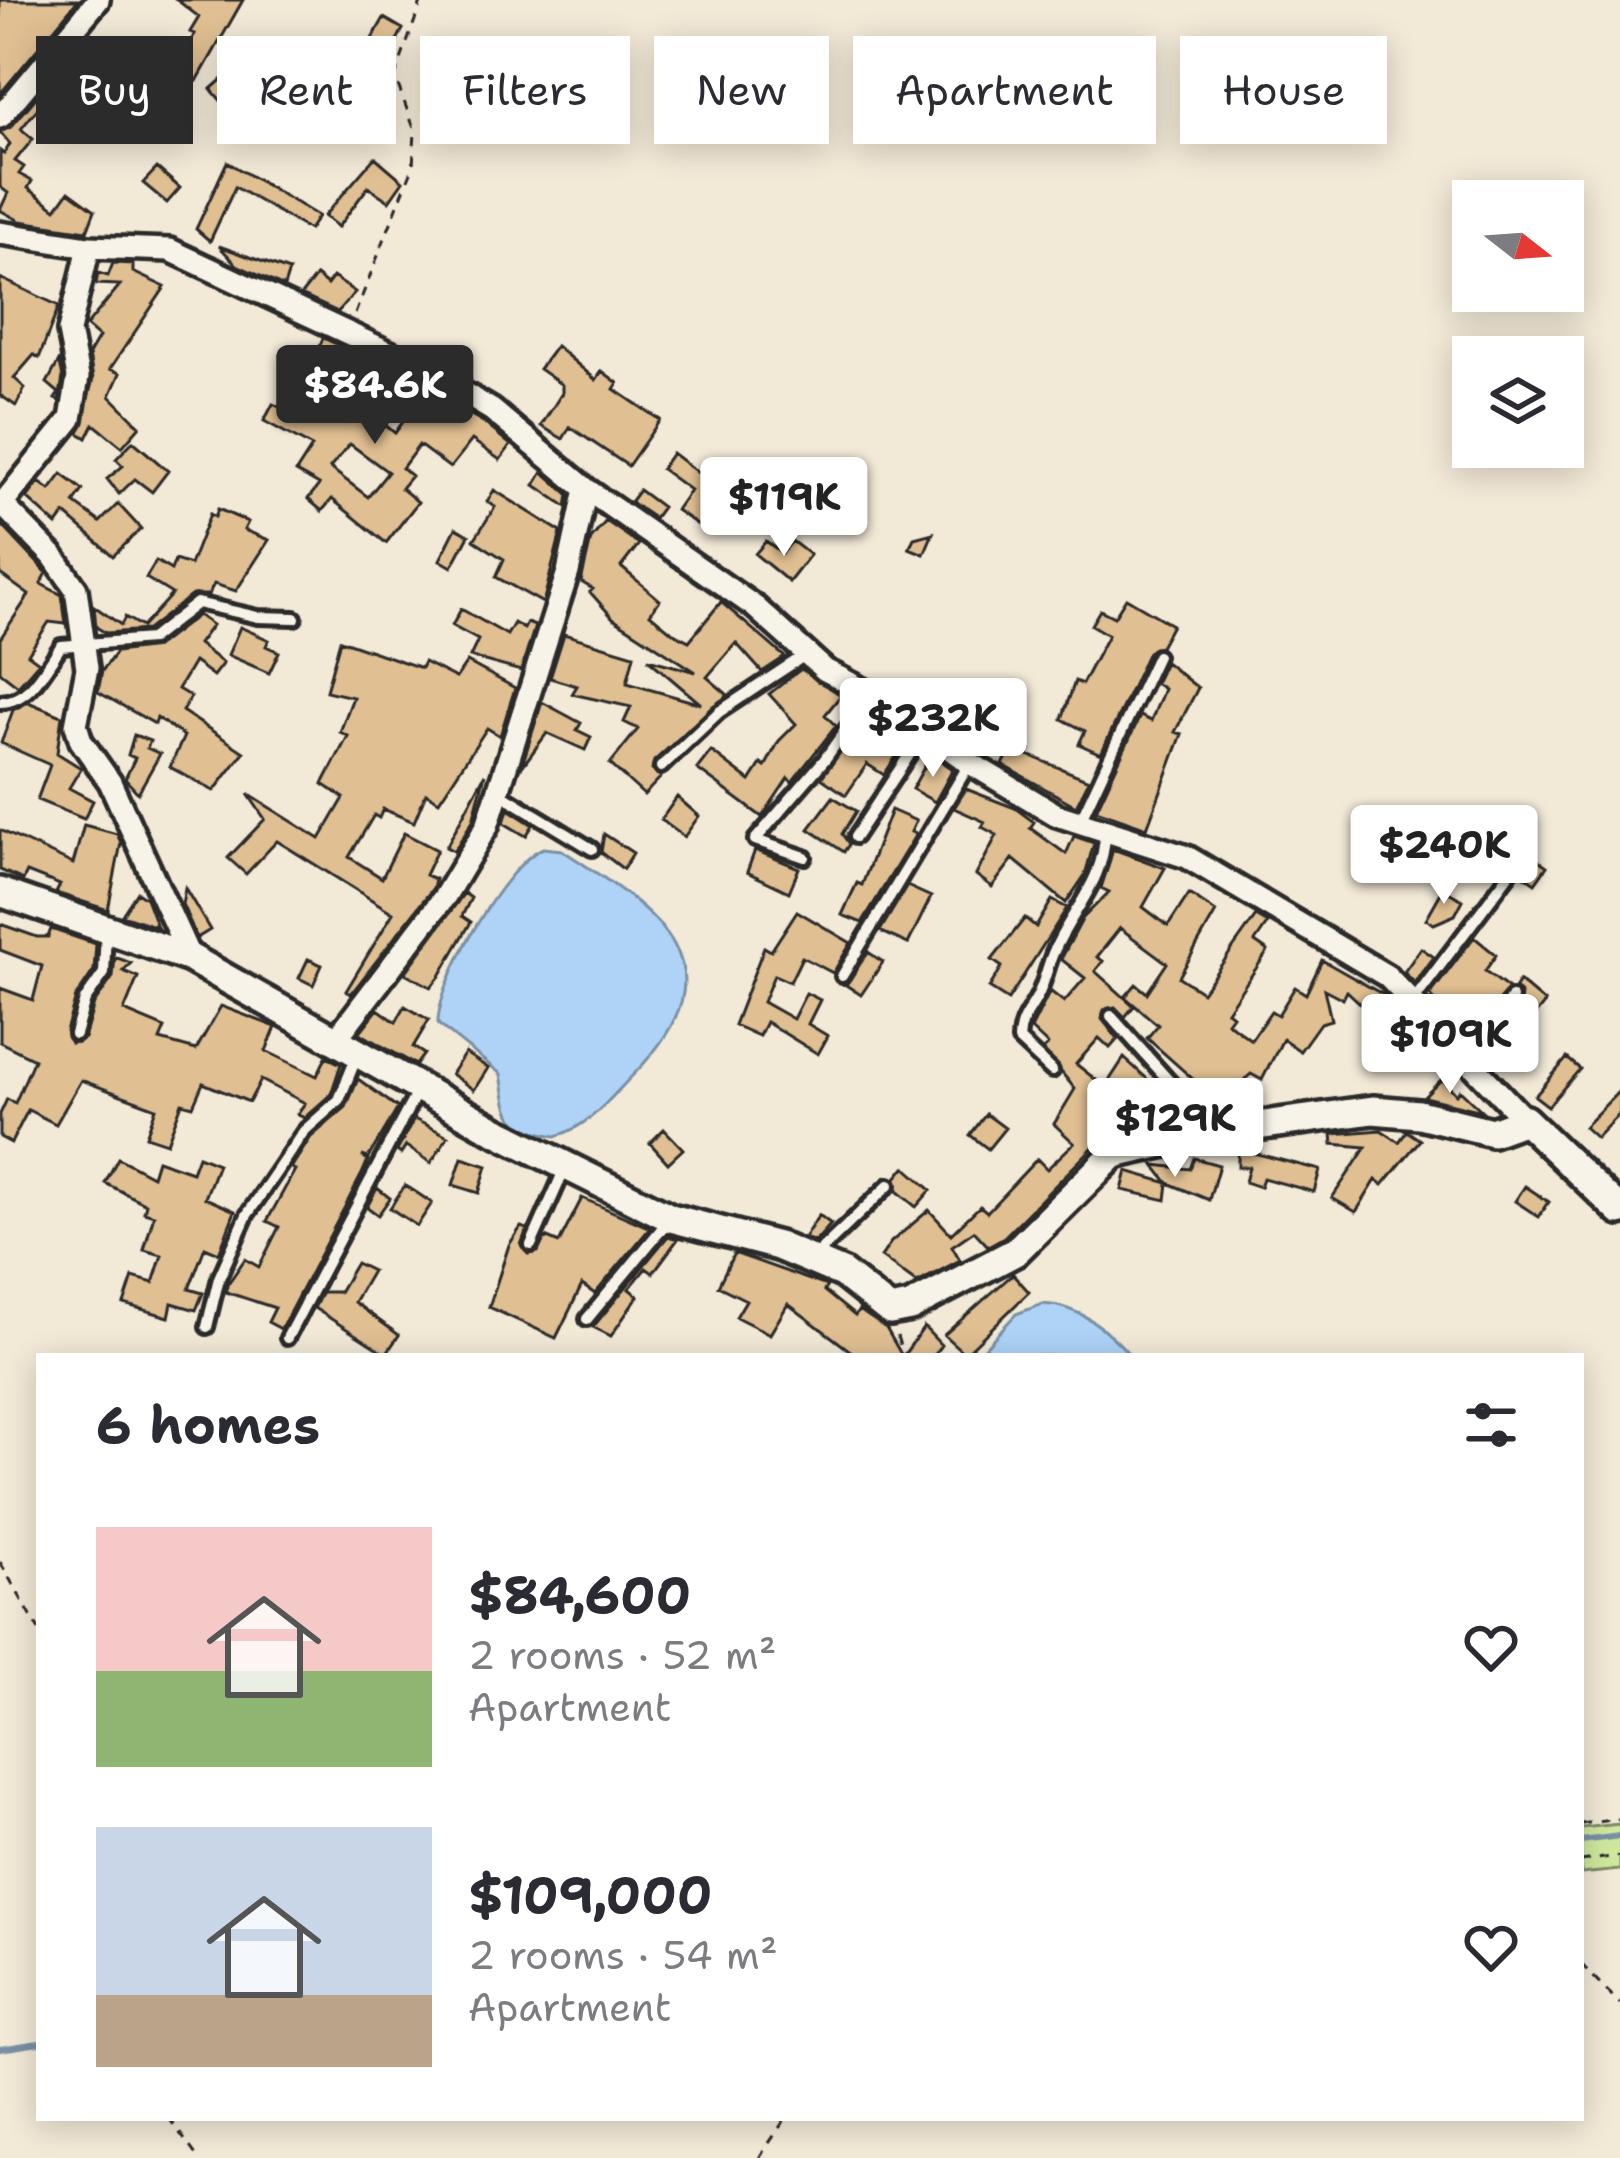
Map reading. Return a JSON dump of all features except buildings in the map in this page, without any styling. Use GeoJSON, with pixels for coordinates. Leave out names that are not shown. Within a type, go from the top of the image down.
{"type":"FeatureCollection","features":[{"type":"Feature","properties":{"kind":"street"},"geometry":{"type":"LineString","coordinates":[[0,117],[98,0]]}},
{"type":"Feature","properties":{"kind":"street"},"geometry":{"type":"LineString","coordinates":[[0,233],[89,247],[170,250],[418,366],[492,410],[586,489],[754,607],[825,670],[871,694],[970,763],[1078,824],[1105,828],[1186,856],[1387,976],[1620,1211]]}},
{"type":"Feature","properties":{"kind":"street"},"geometry":{"type":"LineString","coordinates":[[89,247],[69,331],[78,377],[70,419],[1,505],[53,556],[76,589],[86,646],[76,724],[81,742],[110,782],[190,958]]}},
{"type":"Feature","properties":{"kind":"street"},"geometry":{"type":"LineString","coordinates":[[347,1046],[457,880],[498,792],[568,572],[586,489]]}},
{"type":"Feature","properties":{"kind":"street"},"geometry":{"type":"LineString","coordinates":[[0,892],[190,958],[418,1089],[671,1218],[811,1260],[842,1274],[890,1312],[910,1307],[1015,1252],[1114,1154],[1198,1135],[1372,1110],[1419,1114],[1492,1132],[1526,1120]]}},
{"type":"Feature","properties":{"kind":"lane"},"geometry":{"type":"LineString","coordinates":[[0,702],[12,702],[30,690],[61,646],[151,639],[197,603],[258,617],[295,618]]}},
{"type":"Feature","properties":{"kind":"lane"},"geometry":{"type":"LineString","coordinates":[[661,767],[719,712],[808,653]]}},
{"type":"Feature","properties":{"kind":"lane"},"geometry":{"type":"LineString","coordinates":[[1078,824],[1157,656]]}},
{"type":"Feature","properties":{"kind":"lane"},"geometry":{"type":"LineString","coordinates":[[805,857],[755,840],[825,759],[871,694]]}},
{"type":"Feature","properties":{"kind":"lane"},"geometry":{"type":"LineString","coordinates":[[855,837],[925,731]]}},
{"type":"Feature","properties":{"kind":"lane"},"geometry":{"type":"LineString","coordinates":[[842,976],[970,763]]}},
{"type":"Feature","properties":{"kind":"lane"},"geometry":{"type":"LineString","coordinates":[[498,792],[592,849]]}},
{"type":"Feature","properties":{"kind":"lane"},"geometry":{"type":"LineString","coordinates":[[1052,1071],[1019,1040],[1020,1019],[1035,1001],[1054,949],[1087,902],[1106,850],[1105,828]]}},
{"type":"Feature","properties":{"kind":"lane"},"geometry":{"type":"LineString","coordinates":[[1414,1000],[1525,854]]}},
{"type":"Feature","properties":{"kind":"lane"},"geometry":{"type":"LineString","coordinates":[[75,1034],[85,1000],[104,973],[106,931]]}},
{"type":"Feature","properties":{"kind":"lane"},"geometry":{"type":"LineString","coordinates":[[1465,1053],[1512,998]]}},
{"type":"Feature","properties":{"kind":"lane"},"geometry":{"type":"LineString","coordinates":[[1111,1016],[1196,1112],[1202,1123],[1198,1135]]}},
{"type":"Feature","properties":{"kind":"lane"},"geometry":{"type":"LineString","coordinates":[[208,1327],[219,1278],[247,1215],[304,1131],[338,1100],[347,1046]]}},
{"type":"Feature","properties":{"kind":"lane"},"geometry":{"type":"LineString","coordinates":[[287,1338],[418,1089]]}},
{"type":"Feature","properties":{"kind":"lane"},"geometry":{"type":"LineString","coordinates":[[531,1245],[567,1163]]}},
{"type":"Feature","properties":{"kind":"lane"},"geometry":{"type":"LineString","coordinates":[[811,1260],[890,1185]]}},
{"type":"Feature","properties":{"kind":"lane"},"geometry":{"type":"LineString","coordinates":[[587,1319],[671,1218]]}},
{"type":"Feature","properties":{"kind":"path"},"geometry":{"type":"LineString","coordinates":[[348,334],[372,260],[413,167],[415,131],[395,77],[422,0]]}},
{"type":"Feature","properties":{"kind":"path"},"geometry":{"type":"LineString","coordinates":[[0,1562],[36,1622]]}},
{"type":"Feature","properties":{"kind":"path"},"geometry":{"type":"LineString","coordinates":[[1584,1824],[1620,1819]]}},
{"type":"Feature","properties":{"kind":"path"},"geometry":{"type":"LineString","coordinates":[[1584,1861],[1620,1856]]}},
{"type":"Feature","properties":{"kind":"path"},"geometry":{"type":"LineString","coordinates":[[1584,1967],[1620,2004]]}},
{"type":"Feature","properties":{"kind":"path"},"geometry":{"type":"LineString","coordinates":[[171,2121],[198,2158]]}},
{"type":"Feature","properties":{"kind":"path"},"geometry":{"type":"LineString","coordinates":[[759,2158],[784,2121]]}},
{"type":"Feature","properties":{"kind":"green space"},"geometry":{"type":"Polygon","coordinates":[[[1620,1824],[1620,1870],[1584,1874],[1584,1828],[1620,1824]]]}},
{"type":"Feature","properties":{"kind":"water"},"geometry":{"type":"Polygon","coordinates":[[[543,848],[562,850],[629,896],[674,945],[683,972],[681,1002],[665,1036],[599,1110],[556,1136],[518,1123],[508,1109],[501,1074],[438,1024],[449,981],[476,926],[510,876],[543,848]]]}},
{"type":"Feature","properties":{"kind":"water"},"geometry":{"type":"Polygon","coordinates":[[[1043,1304],[1069,1309],[1092,1321],[1128,1353],[980,1353],[1016,1314],[1043,1304]]]}},
{"type":"Feature","properties":{"kind":"waterway"},"geometry":{"type":"LineString","coordinates":[[1584,1841],[1620,1836]]}},
{"type":"Feature","properties":{"kind":"waterway"},"geometry":{"type":"LineString","coordinates":[[0,2049],[36,2043]]}}]}
